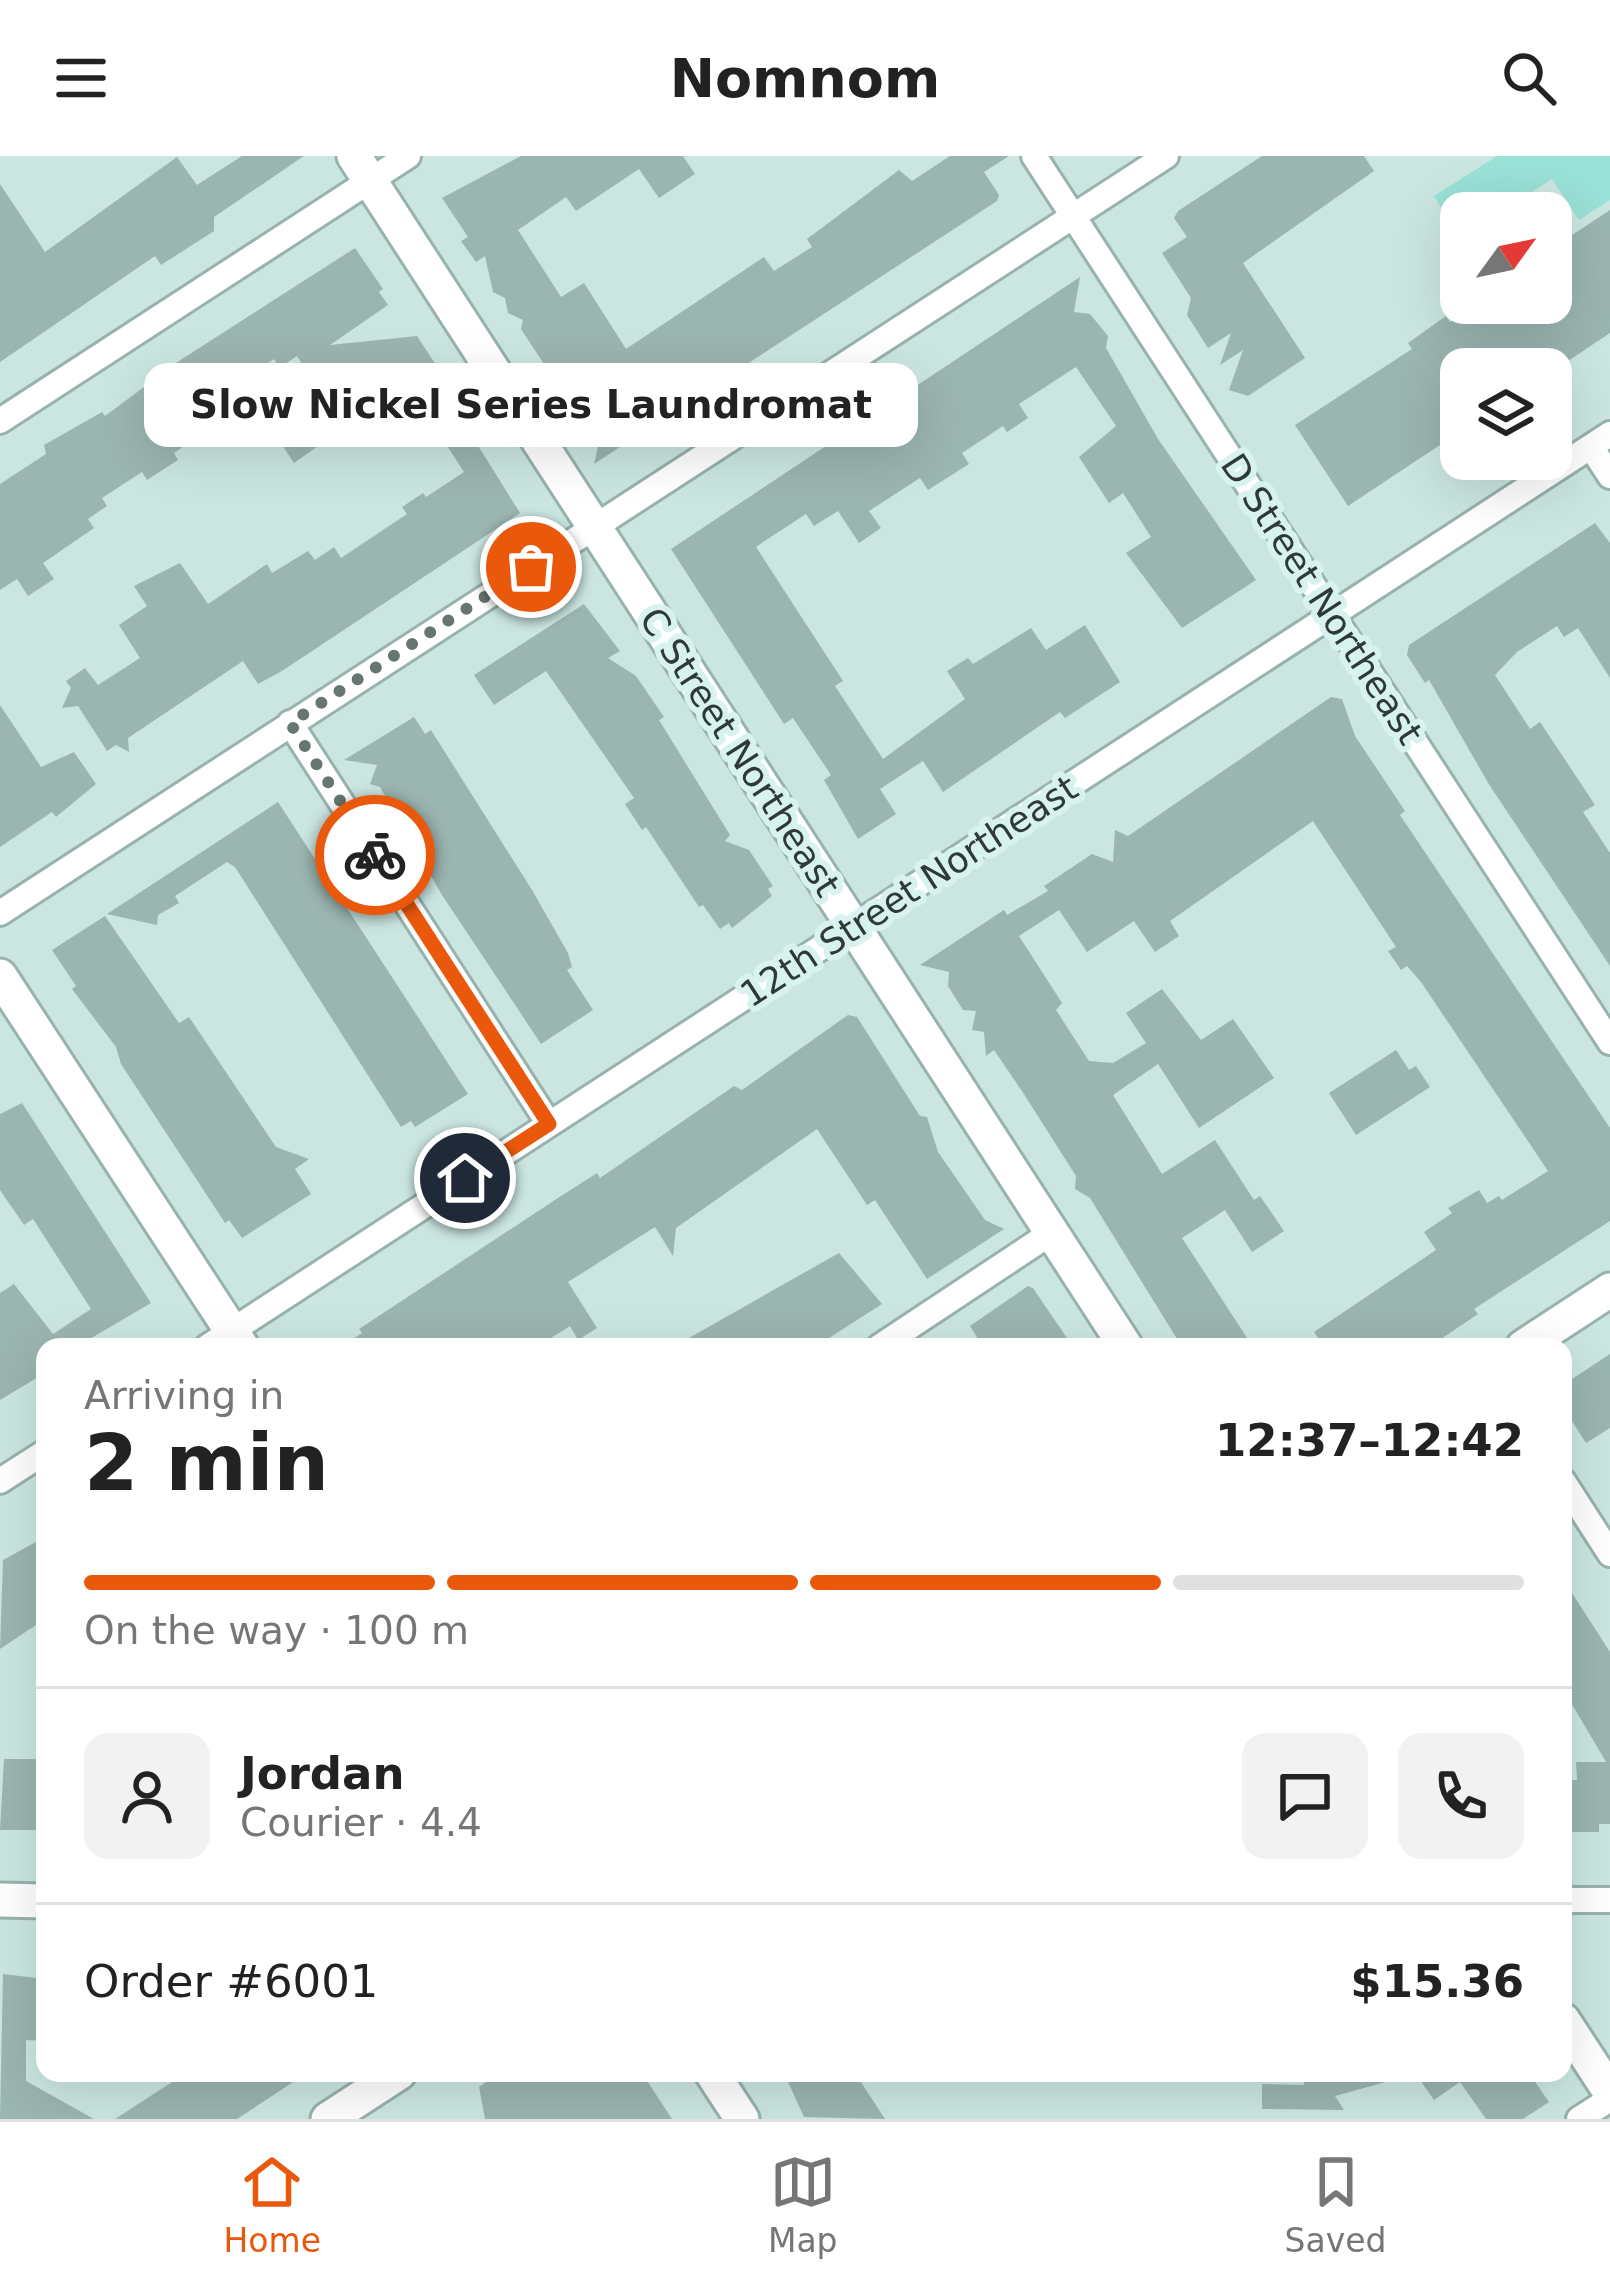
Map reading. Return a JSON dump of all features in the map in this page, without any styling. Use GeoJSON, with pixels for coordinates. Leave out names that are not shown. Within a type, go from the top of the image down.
{"type":"FeatureCollection","features":[{"type":"Feature","properties":{"kind":"main road","name":"C Street Northeast"},"geometry":{"type":"LineString","coordinates":[[362,168],[1120,1338]]}},
{"type":"Feature","properties":{"kind":"main road"},"geometry":{"type":"LineString","coordinates":[[0,976],[225,1338]]}},
{"type":"Feature","properties":{"kind":"main road"},"geometry":{"type":"LineString","coordinates":[[1537,1338],[1610,1290]]}},
{"type":"Feature","properties":{"kind":"main road"},"geometry":{"type":"LineString","coordinates":[[0,1900],[36,1901]]}},
{"type":"Feature","properties":{"kind":"main road"},"geometry":{"type":"LineString","coordinates":[[1572,2035],[1610,2096]]}},
{"type":"Feature","properties":{"kind":"main road"},"geometry":{"type":"LineString","coordinates":[[328,2119],[385,2082]]}},
{"type":"Feature","properties":{"kind":"main road"},"geometry":{"type":"LineString","coordinates":[[718,2082],[742,2119]]}},
{"type":"Feature","properties":{"kind":"street"},"geometry":{"type":"LineString","coordinates":[[0,421],[362,168],[409,156]]}},
{"type":"Feature","properties":{"kind":"street","name":"D Street Northeast"},"geometry":{"type":"LineString","coordinates":[[1034,156],[1610,1042]]}},
{"type":"Feature","properties":{"kind":"street"},"geometry":{"type":"LineString","coordinates":[[0,913],[1166,156]]}},
{"type":"Feature","properties":{"kind":"street"},"geometry":{"type":"LineString","coordinates":[[1601,441],[1610,476]]}},
{"type":"Feature","properties":{"kind":"street","name":"12th Street Northeast"},"geometry":{"type":"LineString","coordinates":[[233,1338],[549,1124],[1601,441]]}},
{"type":"Feature","properties":{"kind":"street"},"geometry":{"type":"LineString","coordinates":[[290,723],[549,1124]]}},
{"type":"Feature","properties":{"kind":"street"},"geometry":{"type":"LineString","coordinates":[[893,1338],[1051,1233]]}},
{"type":"Feature","properties":{"kind":"street"},"geometry":{"type":"LineString","coordinates":[[0,1481],[36,1458]]}},
{"type":"Feature","properties":{"kind":"street"},"geometry":{"type":"LineString","coordinates":[[1572,1495],[1610,1554]]}},
{"type":"Feature","properties":{"kind":"street"},"geometry":{"type":"LineString","coordinates":[[1572,1900],[1610,1900]]}},
{"type":"Feature","properties":{"kind":"street"},"geometry":{"type":"LineString","coordinates":[[1579,2119],[1610,2096]]}},
{"type":"Feature","properties":{"kind":"shaded area"},"geometry":{"type":"Polygon","coordinates":[[[1497,156],[1610,156],[1610,200],[1579,220],[1572,209],[1572,192],[1561,192],[1552,179],[1532,192],[1440,192],[1497,156]]]}},
{"type":"Feature","properties":{"kind":"building"},"geometry":{"type":"Polygon","coordinates":[[[242,156],[304,156],[214,217],[214,231],[161,265],[155,256],[0,362],[0,184],[45,252],[177,157],[197,185],[242,156]]]}},
{"type":"Feature","properties":{"kind":"building"},"geometry":{"type":"Polygon","coordinates":[[[521,156],[683,156],[695,174],[659,198],[639,169],[576,211],[566,197],[518,230],[561,297],[584,283],[626,349],[764,257],[774,271],[812,247],[807,239],[899,170],[912,181],[950,156],[1009,156],[984,172],[999,195],[997,201],[594,464],[602,429],[586,428],[521,329],[523,320],[508,313],[505,298],[493,292],[485,256],[476,262],[461,241],[468,237],[442,198],[521,156]]]}},
{"type":"Feature","properties":{"kind":"building"},"geometry":{"type":"Polygon","coordinates":[[[1262,156],[1364,156],[1374,171],[1243,263],[1305,358],[1248,396],[1229,390],[1243,350],[1220,365],[1231,333],[1208,348],[1187,315],[1191,298],[1162,253],[1187,237],[1174,218],[1178,211],[1262,156]]]}},
{"type":"Feature","properties":{"kind":"building"},"geometry":{"type":"Polygon","coordinates":[[[1610,210],[1610,333],[1572,358],[1572,348],[1440,348],[1440,445],[1348,506],[1295,425],[1412,349],[1408,343],[1440,320],[1440,324],[1572,324],[1572,235],[1610,210]]]}},
{"type":"Feature","properties":{"kind":"building"},"geometry":{"type":"Polygon","coordinates":[[[355,248],[383,289],[379,292],[388,305],[330,345],[417,336],[438,368],[433,373],[520,513],[282,671],[258,684],[243,661],[128,738],[129,752],[116,745],[107,751],[78,706],[62,708],[71,688],[66,681],[85,668],[98,685],[140,658],[119,625],[147,606],[134,586],[180,563],[208,604],[267,564],[272,573],[308,551],[315,560],[334,547],[341,558],[407,514],[402,507],[464,472],[411,390],[398,398],[395,392],[294,463],[270,427],[321,393],[297,356],[279,368],[274,359],[232,387],[242,402],[182,442],[184,446],[174,453],[178,460],[147,480],[142,472],[102,498],[107,506],[88,519],[94,528],[43,563],[54,579],[28,596],[17,579],[0,590],[0,484],[46,454],[44,445],[102,412],[105,416],[179,361],[355,248]]]}},
{"type":"Feature","properties":{"kind":"building"},"geometry":{"type":"Polygon","coordinates":[[[1080,277],[1074,312],[1090,314],[1108,336],[1106,348],[1158,439],[1256,580],[1182,628],[1126,553],[1151,537],[1123,493],[1109,503],[1079,457],[1116,426],[1076,367],[1019,404],[1028,418],[1007,432],[1003,426],[962,453],[969,464],[928,490],[920,478],[869,511],[881,528],[859,543],[838,511],[814,526],[806,514],[756,547],[843,681],[835,686],[883,759],[965,699],[947,671],[968,658],[973,664],[1031,628],[1046,650],[1085,625],[1120,682],[1065,718],[1060,712],[943,792],[923,761],[880,789],[896,814],[858,839],[824,780],[831,775],[793,718],[784,724],[671,549],[1080,277]]]}},
{"type":"Feature","properties":{"kind":"building"},"geometry":{"type":"Polygon","coordinates":[[[1595,523],[1610,543],[1610,678],[1578,628],[1564,637],[1557,626],[1517,652],[1495,675],[1530,729],[1540,722],[1595,805],[1583,812],[1610,853],[1610,966],[1490,786],[1429,680],[1425,683],[1407,655],[1409,645],[1595,523]]]}},
{"type":"Feature","properties":{"kind":"building"},"geometry":{"type":"Polygon","coordinates":[[[584,604],[620,651],[608,658],[636,676],[664,717],[659,720],[730,835],[725,841],[749,850],[773,886],[768,889],[772,896],[732,928],[729,923],[720,929],[703,905],[699,907],[646,827],[642,830],[625,804],[634,798],[546,671],[494,705],[474,675],[584,604]]]}},
{"type":"Feature","properties":{"kind":"building"},"geometry":{"type":"Polygon","coordinates":[[[1331,697],[1342,699],[1355,736],[1405,811],[1400,815],[1610,1128],[1610,1221],[1474,1309],[1478,1314],[1442,1338],[1318,1338],[1314,1332],[1436,1250],[1424,1232],[1452,1213],[1448,1208],[1479,1190],[1487,1203],[1499,1196],[1502,1200],[1548,1171],[1421,982],[1407,966],[1401,970],[1388,951],[1396,947],[1313,821],[1170,921],[1179,936],[1155,952],[1134,921],[1087,952],[1059,910],[1019,936],[1062,1003],[1056,1010],[1089,1061],[1113,1063],[1146,1043],[1126,1013],[1162,989],[1201,1040],[1233,1019],[1274,1078],[1199,1128],[1158,1064],[1113,1095],[1162,1174],[1215,1140],[1254,1200],[1260,1196],[1284,1231],[1252,1252],[1225,1210],[1182,1238],[1247,1338],[1176,1338],[1090,1198],[1075,1189],[1076,1176],[1022,1091],[994,1050],[986,1056],[984,1032],[972,1030],[976,1011],[963,1010],[948,986],[949,972],[920,965],[1004,910],[1007,915],[1048,891],[1044,886],[1092,854],[1113,862],[1115,830],[1128,836],[1331,697]]]}},
{"type":"Feature","properties":{"kind":"building"},"geometry":{"type":"Polygon","coordinates":[[[0,705],[41,767],[74,752],[96,784],[56,817],[52,812],[0,847],[0,705]]]}},
{"type":"Feature","properties":{"kind":"building"},"geometry":{"type":"Polygon","coordinates":[[[414,717],[425,734],[431,730],[532,890],[568,953],[572,967],[567,970],[593,1010],[541,1044],[442,895],[380,787],[370,784],[377,765],[344,760],[414,717]]]}},
{"type":"Feature","properties":{"kind":"building"},"geometry":{"type":"Polygon","coordinates":[[[278,802],[468,1094],[415,1127],[411,1121],[401,1127],[235,867],[227,862],[175,896],[179,903],[158,915],[157,925],[107,914],[278,802]]]}},
{"type":"Feature","properties":{"kind":"building"},"geometry":{"type":"Polygon","coordinates":[[[105,916],[179,1023],[189,1017],[276,1147],[309,1159],[295,1169],[311,1194],[242,1238],[229,1220],[225,1223],[121,1064],[116,1047],[72,989],[76,986],[52,950],[105,916]]]}},
{"type":"Feature","properties":{"kind":"building"},"geometry":{"type":"Polygon","coordinates":[[[848,1015],[857,1017],[920,1116],[927,1117],[938,1152],[985,1220],[1004,1229],[927,1279],[875,1200],[867,1205],[817,1129],[676,1228],[673,1256],[655,1227],[568,1282],[597,1328],[581,1338],[570,1326],[551,1338],[354,1338],[362,1333],[359,1329],[597,1173],[600,1178],[734,1086],[742,1090],[848,1015]]]}},
{"type":"Feature","properties":{"kind":"building"},"geometry":{"type":"Polygon","coordinates":[[[1396,1050],[1409,1070],[1416,1066],[1430,1087],[1356,1135],[1329,1093],[1396,1050]]]}},
{"type":"Feature","properties":{"kind":"building"},"geometry":{"type":"Polygon","coordinates":[[[22,1103],[151,1303],[91,1338],[36,1338],[36,1378],[0,1400],[0,1293],[14,1284],[53,1334],[91,1309],[33,1219],[24,1225],[0,1190],[0,1114],[22,1103]]]}},
{"type":"Feature","properties":{"kind":"building"},"geometry":{"type":"Polygon","coordinates":[[[839,1253],[882,1304],[829,1338],[689,1338],[839,1253]]]}},
{"type":"Feature","properties":{"kind":"building"},"geometry":{"type":"Polygon","coordinates":[[[1028,1286],[1067,1338],[977,1338],[970,1326],[1028,1286]]]}},
{"type":"Feature","properties":{"kind":"building"},"geometry":{"type":"Polygon","coordinates":[[[1610,1354],[1610,1428],[1586,1443],[1572,1421],[1572,1379],[1610,1354]]]}},
{"type":"Feature","properties":{"kind":"building"},"geometry":{"type":"Polygon","coordinates":[[[36,1542],[36,1625],[0,1649],[3,1560],[36,1542]]]}},
{"type":"Feature","properties":{"kind":"building"},"geometry":{"type":"Polygon","coordinates":[[[1572,1593],[1610,1652],[1610,1824],[1599,1824],[1599,1832],[1572,1832],[1576,1762],[1606,1762],[1572,1704],[1572,1593]]]}},
{"type":"Feature","properties":{"kind":"building"},"geometry":{"type":"Polygon","coordinates":[[[4,1759],[36,1759],[36,1830],[0,1830],[4,1759]]]}},
{"type":"Feature","properties":{"kind":"building"},"geometry":{"type":"Polygon","coordinates":[[[3,1974],[36,1978],[36,2041],[26,2040],[26,2081],[94,2119],[0,2119],[3,1974]]]}},
{"type":"Feature","properties":{"kind":"building"},"geometry":{"type":"Polygon","coordinates":[[[172,2082],[293,2082],[237,2119],[115,2119],[172,2082]]]}},
{"type":"Feature","properties":{"kind":"building"},"geometry":{"type":"Polygon","coordinates":[[[486,2082],[648,2082],[672,2119],[485,2119],[479,2087],[486,2082]]]}},
{"type":"Feature","properties":{"kind":"building"},"geometry":{"type":"Polygon","coordinates":[[[788,2082],[861,2082],[885,2119],[804,2117],[788,2082]]]}},
{"type":"Feature","properties":{"kind":"building"},"geometry":{"type":"Polygon","coordinates":[[[1386,2082],[1335,2096],[1344,2110],[1262,2109],[1262,2084],[1386,2082]]]}},
{"type":"Feature","properties":{"kind":"building"},"geometry":{"type":"Polygon","coordinates":[[[1421,2082],[1460,2082],[1434,2100],[1421,2082]]]}},
{"type":"Feature","properties":{"kind":"building"},"geometry":{"type":"Polygon","coordinates":[[[1460,2082],[1535,2082],[1549,2102],[1523,2119],[1486,2119],[1460,2082]]]}},
{"type":"Feature","properties":{"kind":"way so far"},"geometry":{"type":"LineString","coordinates":[[375,855],[290,723],[531,567]]}},
{"type":"Feature","properties":{"kind":"place","name":"Slow Nickel Series Laundromat"},"geometry":{"type":"Point","coordinates":[531,567]}},
{"type":"Feature","properties":{"kind":"route"},"geometry":{"type":"LineString","coordinates":[[375,855],[549,1124],[465,1178]]}}]}
